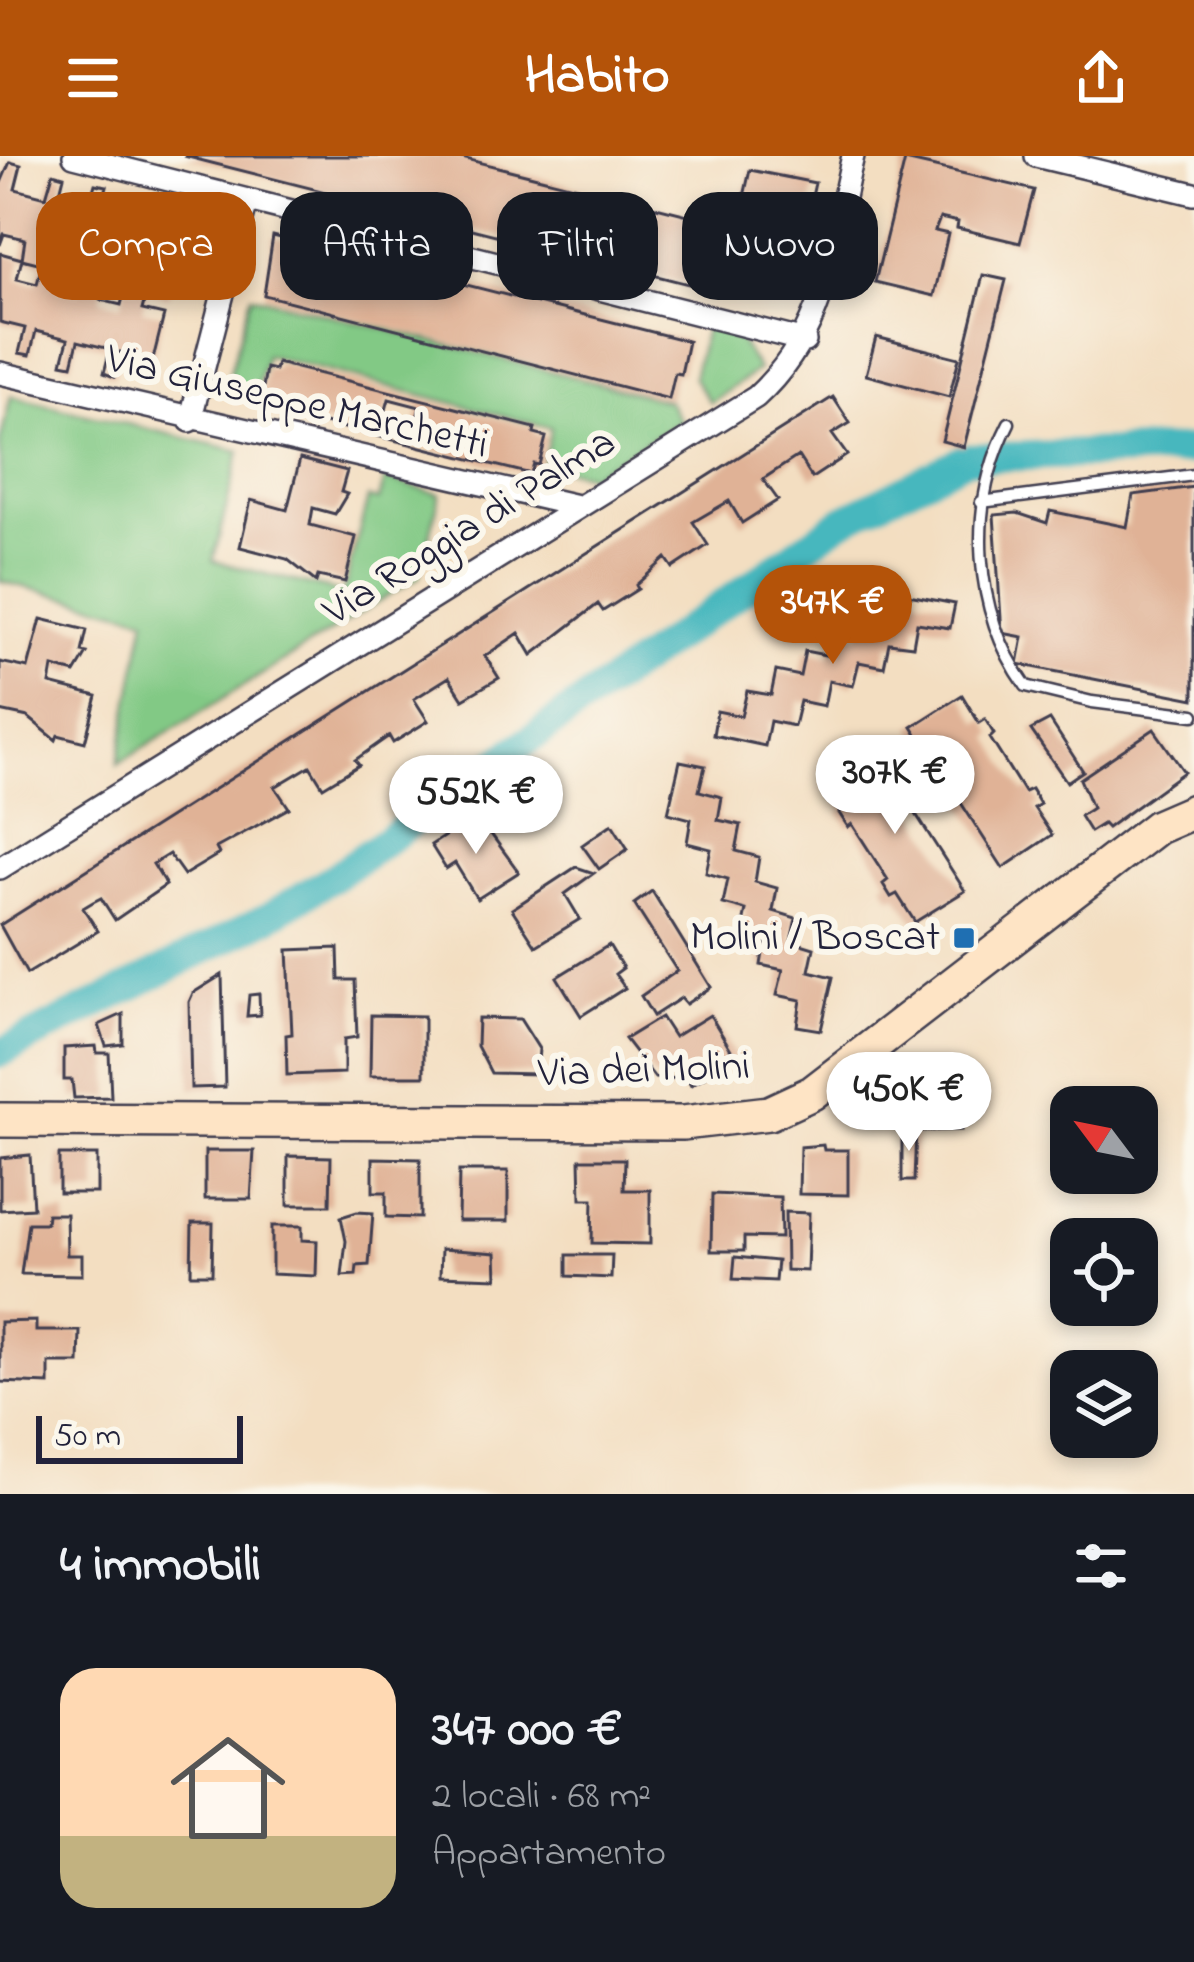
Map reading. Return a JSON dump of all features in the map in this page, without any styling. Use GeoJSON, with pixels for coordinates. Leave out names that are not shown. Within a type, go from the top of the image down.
{"type":"FeatureCollection","features":[{"type":"Feature","properties":{"kind":"street"},"geometry":{"type":"LineString","coordinates":[[74,156],[209,192]]}},
{"type":"Feature","properties":{"kind":"street","name":"Via Roggia di Palma"},"geometry":{"type":"LineString","coordinates":[[0,868],[756,397],[786,369],[805,341],[853,156]]}},
{"type":"Feature","properties":{"kind":"street"},"geometry":{"type":"LineString","coordinates":[[1036,156],[1194,194]]}},
{"type":"Feature","properties":{"kind":"street"},"geometry":{"type":"LineString","coordinates":[[256,204],[805,341]]}},
{"type":"Feature","properties":{"kind":"street"},"geometry":{"type":"LineString","coordinates":[[190,421],[221,300]]}},
{"type":"Feature","properties":{"kind":"street","name":"Via Giuseppe Marchetti"},"geometry":{"type":"LineString","coordinates":[[0,374],[577,506]]}},
{"type":"Feature","properties":{"kind":"street","name":"Via dei Molini"},"geometry":{"type":"LineString","coordinates":[[0,1120],[683,1123],[769,1113],[812,1093],[1157,827],[1194,812]]}},
{"type":"Feature","properties":{"kind":"lane"},"geometry":{"type":"LineString","coordinates":[[1009,423],[996,448],[981,502],[985,596],[1001,651],[1026,686],[1092,702],[1194,715]]}},
{"type":"Feature","properties":{"kind":"lane"},"geometry":{"type":"LineString","coordinates":[[981,502],[1194,475]]}},
{"type":"Feature","properties":{"kind":"green space"},"geometry":{"type":"Polygon","coordinates":[[[256,296],[668,401],[681,421],[589,475],[543,464],[551,428],[266,355],[255,395],[226,387],[250,300],[256,296]]]}},
{"type":"Feature","properties":{"kind":"green space"},"geometry":{"type":"Polygon","coordinates":[[[706,325],[735,333],[758,370],[710,403],[693,377],[706,325]]]}},
{"type":"Feature","properties":{"kind":"green space"},"geometry":{"type":"Polygon","coordinates":[[[11,396],[240,451],[213,561],[343,593],[368,498],[379,500],[385,479],[440,494],[420,576],[118,764],[146,617],[0,581],[0,443],[11,396]]]}},
{"type":"Feature","properties":{"kind":"building"},"geometry":{"type":"Polygon","coordinates":[[[184,156],[454,156],[597,192],[497,192],[497,235],[473,229],[473,192],[326,192],[184,156]]]}},
{"type":"Feature","properties":{"kind":"building"},"geometry":{"type":"Polygon","coordinates":[[[905,160],[1034,190],[1020,243],[957,228],[958,222],[940,218],[935,231],[948,234],[934,296],[878,283],[905,160]]]}},
{"type":"Feature","properties":{"kind":"building"},"geometry":{"type":"Polygon","coordinates":[[[10,162],[21,165],[15,189],[36,194],[36,262],[22,259],[25,239],[4,234],[0,245],[0,185],[10,162]]]}},
{"type":"Feature","properties":{"kind":"building"},"geometry":{"type":"Polygon","coordinates":[[[750,170],[815,183],[813,192],[745,192],[750,170]]]}},
{"type":"Feature","properties":{"kind":"building"},"geometry":{"type":"Polygon","coordinates":[[[53,173],[64,176],[60,192],[47,192],[53,173]]]}},
{"type":"Feature","properties":{"kind":"building"},"geometry":{"type":"Polygon","coordinates":[[[658,207],[682,213],[682,282],[658,276],[658,207]]]}},
{"type":"Feature","properties":{"kind":"building"},"geometry":{"type":"Polygon","coordinates":[[[273,236],[280,238],[280,299],[264,295],[273,236]]]}},
{"type":"Feature","properties":{"kind":"building"},"geometry":{"type":"Polygon","coordinates":[[[0,253],[22,259],[17,279],[36,284],[36,300],[100,300],[121,305],[122,300],[145,300],[142,310],[164,315],[153,359],[120,352],[114,377],[104,373],[110,349],[78,341],[72,365],[62,363],[68,339],[36,331],[30,355],[19,353],[25,328],[0,322],[0,253]]]}},
{"type":"Feature","properties":{"kind":"building"},"geometry":{"type":"Polygon","coordinates":[[[983,275],[1006,280],[964,447],[942,441],[983,275]]]}},
{"type":"Feature","properties":{"kind":"building"},"geometry":{"type":"Polygon","coordinates":[[[473,287],[497,293],[497,300],[526,300],[688,341],[681,374],[675,373],[669,399],[283,300],[473,300],[473,287]]]}},
{"type":"Feature","properties":{"kind":"building"},"geometry":{"type":"Polygon","coordinates":[[[876,337],[959,358],[949,397],[866,375],[876,337]]]}},
{"type":"Feature","properties":{"kind":"building"},"geometry":{"type":"Polygon","coordinates":[[[277,363],[535,428],[534,434],[546,437],[539,465],[534,464],[531,474],[260,407],[266,368],[275,370],[277,363]],[[389,399],[381,428],[412,436],[420,407],[389,399]]]}},
{"type":"Feature","properties":{"kind":"building"},"geometry":{"type":"Polygon","coordinates":[[[833,397],[850,423],[832,434],[847,455],[812,478],[798,456],[763,479],[778,500],[742,523],[729,501],[693,522],[708,545],[673,568],[666,558],[636,585],[638,589],[603,611],[598,604],[532,655],[519,633],[485,656],[499,678],[463,699],[449,677],[414,699],[428,721],[393,743],[389,736],[355,760],[359,765],[323,787],[310,766],[275,787],[289,808],[216,848],[219,854],[184,875],[169,854],[153,864],[166,885],[115,920],[101,898],[83,908],[98,931],[27,974],[0,925],[833,397]]]}},
{"type":"Feature","properties":{"kind":"building"},"geometry":{"type":"Polygon","coordinates":[[[300,459],[347,471],[341,492],[347,494],[335,514],[313,508],[310,525],[356,537],[345,582],[318,576],[316,582],[287,559],[240,547],[251,500],[287,510],[300,459]]]}},
{"type":"Feature","properties":{"kind":"building"},"geometry":{"type":"Polygon","coordinates":[[[1194,487],[1194,699],[1018,664],[1023,637],[1002,633],[994,515],[1017,513],[1047,523],[1050,511],[1127,527],[1133,495],[1194,487]]]}},
{"type":"Feature","properties":{"kind":"building"},"geometry":{"type":"Polygon","coordinates":[[[893,592],[955,604],[950,628],[917,623],[913,646],[889,643],[884,667],[859,662],[853,686],[829,681],[824,706],[800,701],[794,726],[770,721],[765,746],[713,735],[717,711],[741,716],[747,691],[771,695],[776,671],[800,676],[805,651],[830,656],[835,631],[859,636],[864,612],[888,617],[893,592]]]}},
{"type":"Feature","properties":{"kind":"building"},"geometry":{"type":"Polygon","coordinates":[[[41,619],[87,630],[82,652],[87,653],[75,673],[53,667],[50,684],[97,696],[85,742],[58,735],[56,740],[28,717],[0,711],[0,662],[28,668],[41,619]]]}},
{"type":"Feature","properties":{"kind":"building"},"geometry":{"type":"Polygon","coordinates":[[[962,695],[979,723],[985,719],[994,734],[990,738],[1024,792],[1031,789],[1040,804],[1034,808],[1052,835],[1003,868],[912,727],[962,695]]]}},
{"type":"Feature","properties":{"kind":"building"},"geometry":{"type":"Polygon","coordinates":[[[1050,720],[1083,771],[1067,782],[1031,730],[1050,720]]]}},
{"type":"Feature","properties":{"kind":"building"},"geometry":{"type":"Polygon","coordinates":[[[1154,729],[1184,772],[1107,828],[1103,824],[1090,832],[1080,816],[1092,808],[1080,779],[1154,729]]]}},
{"type":"Feature","properties":{"kind":"building"},"geometry":{"type":"Polygon","coordinates":[[[875,750],[965,891],[915,922],[897,894],[891,897],[883,884],[888,880],[852,824],[848,827],[839,813],[843,809],[826,782],[875,750]]]}},
{"type":"Feature","properties":{"kind":"building"},"geometry":{"type":"Polygon","coordinates":[[[680,761],[705,766],[699,791],[722,797],[718,820],[741,825],[736,851],[759,857],[755,882],[777,888],[773,911],[796,918],[791,941],[814,948],[809,971],[833,977],[821,1030],[797,1026],[801,1000],[777,995],[783,970],[761,965],[765,940],[741,934],[746,910],[723,904],[728,879],[706,873],[711,849],[687,843],[691,819],[668,813],[680,761]]]}},
{"type":"Feature","properties":{"kind":"building"},"geometry":{"type":"Polygon","coordinates":[[[514,789],[527,806],[504,823],[491,806],[514,789]]]}},
{"type":"Feature","properties":{"kind":"building"},"geometry":{"type":"Polygon","coordinates":[[[477,815],[519,872],[477,899],[455,863],[446,869],[431,845],[477,815]]]}},
{"type":"Feature","properties":{"kind":"building"},"geometry":{"type":"Polygon","coordinates":[[[612,824],[628,849],[599,869],[582,845],[612,824]]]}},
{"type":"Feature","properties":{"kind":"building"},"geometry":{"type":"Polygon","coordinates":[[[576,867],[594,873],[565,894],[580,919],[536,946],[512,909],[576,867]]]}},
{"type":"Feature","properties":{"kind":"building"},"geometry":{"type":"Polygon","coordinates":[[[652,891],[711,987],[686,1004],[681,998],[653,1016],[641,996],[677,971],[634,904],[652,891]]]}},
{"type":"Feature","properties":{"kind":"building"},"geometry":{"type":"Polygon","coordinates":[[[609,945],[623,968],[615,974],[625,988],[581,1016],[557,977],[609,945]]]}},
{"type":"Feature","properties":{"kind":"building"},"geometry":{"type":"Polygon","coordinates":[[[338,948],[339,980],[355,980],[357,1037],[344,1039],[344,1073],[287,1075],[286,1035],[292,1034],[288,950],[338,948]]]}},
{"type":"Feature","properties":{"kind":"building"},"geometry":{"type":"Polygon","coordinates":[[[222,975],[225,1087],[191,1088],[189,1002],[193,993],[222,975]]]}},
{"type":"Feature","properties":{"kind":"building"},"geometry":{"type":"Polygon","coordinates":[[[259,994],[260,1015],[247,1016],[249,995],[259,994]]]}},
{"type":"Feature","properties":{"kind":"building"},"geometry":{"type":"Polygon","coordinates":[[[123,1014],[123,1044],[106,1046],[99,1025],[123,1014]]]}},
{"type":"Feature","properties":{"kind":"building"},"geometry":{"type":"Polygon","coordinates":[[[371,1015],[424,1016],[424,1076],[370,1076],[371,1015]]]}},
{"type":"Feature","properties":{"kind":"building"},"geometry":{"type":"Polygon","coordinates":[[[710,1015],[736,1058],[691,1085],[683,1072],[671,1079],[655,1078],[625,1039],[661,1017],[674,1037],[710,1015]]]}},
{"type":"Feature","properties":{"kind":"building"},"geometry":{"type":"Polygon","coordinates":[[[478,1018],[520,1019],[539,1049],[537,1074],[491,1073],[477,1046],[478,1018]]]}},
{"type":"Feature","properties":{"kind":"building"},"geometry":{"type":"Polygon","coordinates":[[[96,1046],[97,1053],[109,1053],[111,1097],[74,1098],[72,1080],[64,1080],[64,1048],[96,1046]]]}},
{"type":"Feature","properties":{"kind":"building"},"geometry":{"type":"Polygon","coordinates":[[[918,1081],[960,1082],[961,1130],[919,1131],[918,1081]]]}},
{"type":"Feature","properties":{"kind":"building"},"geometry":{"type":"Polygon","coordinates":[[[902,1129],[916,1129],[914,1181],[902,1181],[902,1129]]]}},
{"type":"Feature","properties":{"kind":"building"},"geometry":{"type":"Polygon","coordinates":[[[823,1145],[824,1150],[848,1150],[848,1195],[799,1194],[800,1147],[823,1145]]]}},
{"type":"Feature","properties":{"kind":"building"},"geometry":{"type":"Polygon","coordinates":[[[205,1151],[254,1151],[251,1199],[205,1199],[205,1151]]]}},
{"type":"Feature","properties":{"kind":"building"},"geometry":{"type":"Polygon","coordinates":[[[30,1155],[33,1208],[0,1210],[0,1158],[30,1155]]]}},
{"type":"Feature","properties":{"kind":"building"},"geometry":{"type":"Polygon","coordinates":[[[59,1155],[97,1155],[97,1193],[59,1193],[59,1155]]]}},
{"type":"Feature","properties":{"kind":"building"},"geometry":{"type":"Polygon","coordinates":[[[288,1156],[331,1157],[330,1205],[288,1205],[288,1156]]]}},
{"type":"Feature","properties":{"kind":"building"},"geometry":{"type":"Polygon","coordinates":[[[373,1158],[420,1159],[420,1218],[386,1217],[386,1192],[373,1192],[373,1158]]]}},
{"type":"Feature","properties":{"kind":"building"},"geometry":{"type":"Polygon","coordinates":[[[580,1159],[625,1159],[624,1190],[650,1190],[650,1244],[592,1243],[593,1199],[581,1199],[580,1159]]]}},
{"type":"Feature","properties":{"kind":"building"},"geometry":{"type":"Polygon","coordinates":[[[459,1171],[508,1171],[508,1221],[458,1221],[459,1171]]]}},
{"type":"Feature","properties":{"kind":"building"},"geometry":{"type":"Polygon","coordinates":[[[712,1194],[780,1197],[781,1238],[744,1237],[744,1251],[711,1251],[712,1194]]]}},
{"type":"Feature","properties":{"kind":"building"},"geometry":{"type":"Polygon","coordinates":[[[785,1212],[809,1213],[807,1271],[786,1270],[785,1212]]]}},
{"type":"Feature","properties":{"kind":"building"},"geometry":{"type":"Polygon","coordinates":[[[373,1213],[369,1265],[357,1266],[356,1275],[342,1276],[346,1241],[341,1217],[373,1213]]]}},
{"type":"Feature","properties":{"kind":"building"},"geometry":{"type":"Polygon","coordinates":[[[47,1214],[66,1214],[67,1255],[82,1255],[82,1275],[21,1274],[28,1223],[46,1223],[47,1214]]]}},
{"type":"Feature","properties":{"kind":"building"},"geometry":{"type":"Polygon","coordinates":[[[192,1223],[213,1223],[212,1274],[191,1274],[192,1223]]]}},
{"type":"Feature","properties":{"kind":"building"},"geometry":{"type":"Polygon","coordinates":[[[272,1226],[302,1226],[302,1240],[317,1241],[316,1276],[272,1274],[272,1226]]]}},
{"type":"Feature","properties":{"kind":"building"},"geometry":{"type":"Polygon","coordinates":[[[441,1249],[496,1253],[497,1278],[440,1276],[441,1249]]]}},
{"type":"Feature","properties":{"kind":"building"},"geometry":{"type":"Polygon","coordinates":[[[567,1255],[612,1255],[611,1278],[567,1276],[567,1255]]]}},
{"type":"Feature","properties":{"kind":"building"},"geometry":{"type":"Polygon","coordinates":[[[735,1257],[777,1261],[775,1281],[733,1279],[735,1257]]]}},
{"type":"Feature","properties":{"kind":"building"},"geometry":{"type":"Polygon","coordinates":[[[36,1321],[36,1331],[80,1331],[79,1363],[49,1363],[49,1384],[0,1382],[0,1322],[36,1321]]]}},
{"type":"Feature","properties":{"kind":"waterway"},"geometry":{"type":"LineString","coordinates":[[0,1053],[270,916],[337,875],[843,520],[966,458],[1194,450]]}},
{"type":"Feature","properties":{"kind":"place","name":"Molini / Boscat"},"geometry":{"type":"Point","coordinates":[964,938]}}]}
